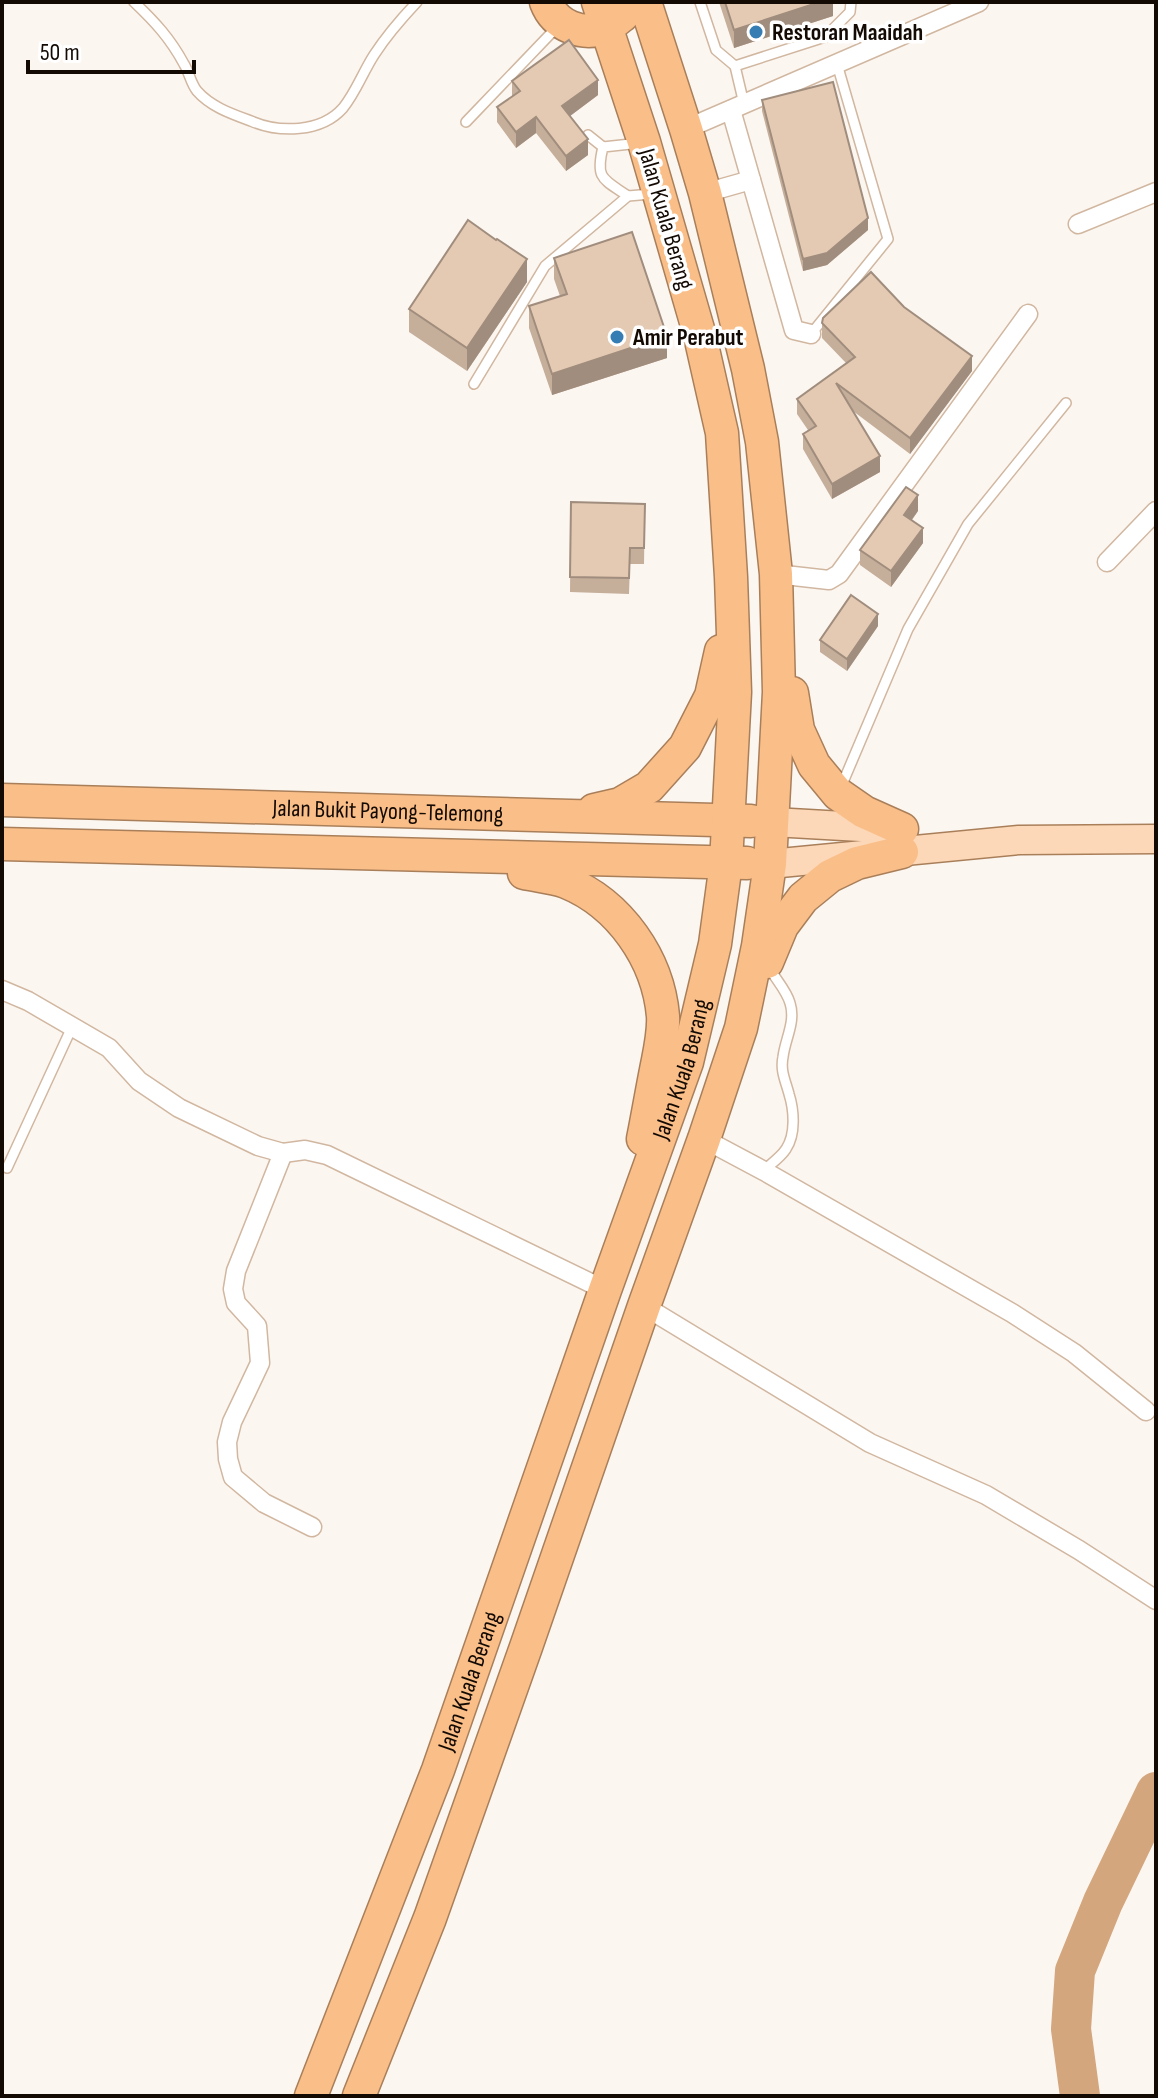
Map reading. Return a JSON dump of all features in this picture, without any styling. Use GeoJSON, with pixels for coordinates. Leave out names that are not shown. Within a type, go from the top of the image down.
{"type":"FeatureCollection","features":[{"type":"Feature","properties":{"kind":"highway"},"geometry":{"type":"LineString","coordinates":[[553,13],[585,31],[602,15],[625,13],[645,3]]}},
{"type":"Feature","properties":{"kind":"highway","name":"Jalan Kuala Berang"},"geometry":{"type":"LineString","coordinates":[[359,2096],[430,1918],[704,1139],[741,1028],[758,946],[770,864],[779,692],[776,574],[762,442],[748,369],[705,193],[645,3]]}},
{"type":"Feature","properties":{"kind":"highway","name":"Jalan Kuala Berang"},"geometry":{"type":"LineString","coordinates":[[311,2096],[438,1770],[687,1062],[715,944],[726,863],[735,692],[722,433],[700,336],[643,195],[644,142],[602,15]]}},
{"type":"Feature","properties":{"kind":"highway"},"geometry":{"type":"LineString","coordinates":[[741,1028],[782,926],[803,898],[830,876],[902,840],[838,794],[814,765],[798,730],[776,574]]}},
{"type":"Feature","properties":{"kind":"highway"},"geometry":{"type":"LineString","coordinates":[[568,815],[620,804],[649,787],[685,747],[711,696],[731,577]]}},
{"type":"Feature","properties":{"kind":"highway","name":"Jalan Bukit Payong-Telemong"},"geometry":{"type":"LineString","coordinates":[[2,800],[773,822]]}},
{"type":"Feature","properties":{"kind":"highway","name":"Jalan Bukit Payong-Telemong"},"geometry":{"type":"LineString","coordinates":[[2,844],[770,864]]}},
{"type":"Feature","properties":{"kind":"highway"},"geometry":{"type":"LineString","coordinates":[[317,852],[517,871],[563,881],[586,892],[623,922],[646,956],[657,987],[663,1018],[660,1049],[624,1240]]}},
{"type":"Feature","properties":{"kind":"main road"},"geometry":{"type":"LineString","coordinates":[[773,822],[902,840],[1156,839]]}},
{"type":"Feature","properties":{"kind":"main road"},"geometry":{"type":"LineString","coordinates":[[770,864],[902,840]]}},
{"type":"Feature","properties":{"kind":"street"},"geometry":{"type":"LineString","coordinates":[[686,129],[979,2]]}},
{"type":"Feature","properties":{"kind":"street"},"geometry":{"type":"LineString","coordinates":[[737,107],[751,180],[794,330],[811,334]]}},
{"type":"Feature","properties":{"kind":"street"},"geometry":{"type":"LineString","coordinates":[[705,193],[751,180]]}},
{"type":"Feature","properties":{"kind":"street"},"geometry":{"type":"LineString","coordinates":[[1078,224],[1156,192]]}},
{"type":"Feature","properties":{"kind":"street"},"geometry":{"type":"LineString","coordinates":[[776,574],[829,580],[839,574],[1028,314]]}},
{"type":"Feature","properties":{"kind":"street"},"geometry":{"type":"LineString","coordinates":[[1107,562],[1156,511]]}},
{"type":"Feature","properties":{"kind":"street"},"geometry":{"type":"LineString","coordinates":[[2,990],[28,1001],[109,1048],[139,1081],[179,1108],[258,1146],[283,1153],[305,1150],[327,1155],[605,1290]]}},
{"type":"Feature","properties":{"kind":"street"},"geometry":{"type":"LineString","coordinates":[[704,1139],[1012,1313],[1074,1353],[1146,1411]]}},
{"type":"Feature","properties":{"kind":"street"},"geometry":{"type":"LineString","coordinates":[[283,1153],[236,1271],[233,1289],[236,1303],[257,1326],[260,1363],[232,1422],[227,1442],[228,1459],[233,1477],[247,1490],[264,1503],[312,1527]]}},
{"type":"Feature","properties":{"kind":"street"},"geometry":{"type":"LineString","coordinates":[[644,1306],[870,1443],[986,1495],[1156,1600]]}},
{"type":"Feature","properties":{"kind":"lane"},"geometry":{"type":"LineString","coordinates":[[134,2],[160,26],[186,66],[196,90],[219,108],[258,124],[291,129],[318,124],[341,110],[393,27],[417,2]]}},
{"type":"Feature","properties":{"kind":"lane"},"geometry":{"type":"LineString","coordinates":[[700,2],[716,50],[735,66],[737,107]]}},
{"type":"Feature","properties":{"kind":"lane"},"geometry":{"type":"LineString","coordinates":[[735,66],[825,37],[850,12],[851,2]]}},
{"type":"Feature","properties":{"kind":"lane"},"geometry":{"type":"LineString","coordinates":[[466,122],[553,13]]}},
{"type":"Feature","properties":{"kind":"lane"},"geometry":{"type":"LineString","coordinates":[[811,334],[888,239],[837,63]]}},
{"type":"Feature","properties":{"kind":"lane"},"geometry":{"type":"LineString","coordinates":[[588,135],[603,147],[644,142]]}},
{"type":"Feature","properties":{"kind":"lane"},"geometry":{"type":"LineString","coordinates":[[603,147],[598,166],[604,179],[643,195]]}},
{"type":"Feature","properties":{"kind":"lane"},"geometry":{"type":"LineString","coordinates":[[474,384],[545,266],[643,195]]}},
{"type":"Feature","properties":{"kind":"lane"},"geometry":{"type":"LineString","coordinates":[[838,794],[908,629],[968,524],[1066,403]]}},
{"type":"Feature","properties":{"kind":"lane"},"geometry":{"type":"LineString","coordinates":[[764,1171],[787,1148],[793,1120],[792,1103],[782,1073],[782,1058],[792,1019],[791,1006],[788,995],[773,976],[767,962]]}},
{"type":"Feature","properties":{"kind":"lane"},"geometry":{"type":"LineString","coordinates":[[7,1168],[72,1027]]}},
{"type":"Feature","properties":{"kind":"building"},"geometry":{"type":"Polygon","coordinates":[[[725,2],[820,2],[734,30],[725,2]]]}},
{"type":"Feature","properties":{"kind":"building"},"geometry":{"type":"Polygon","coordinates":[[[569,40],[598,80],[562,106],[588,139],[566,156],[536,117],[516,132],[497,107],[520,91],[512,81],[569,40]]]}},
{"type":"Feature","properties":{"kind":"building"},"geometry":{"type":"Polygon","coordinates":[[[833,82],[868,218],[827,253],[803,259],[762,100],[833,82]]]}},
{"type":"Feature","properties":{"kind":"building"},"geometry":{"type":"Polygon","coordinates":[[[468,220],[527,259],[467,348],[409,309],[468,220]]]}},
{"type":"Feature","properties":{"kind":"building","name":"Amir Perabut"},"geometry":{"type":"Polygon","coordinates":[[[632,232],[667,336],[552,374],[529,306],[567,294],[554,258],[632,232]]]}},
{"type":"Feature","properties":{"kind":"building"},"geometry":{"type":"Polygon","coordinates":[[[871,272],[904,307],[972,356],[910,438],[836,383],[880,456],[832,484],[803,434],[816,426],[797,399],[855,357],[822,323],[823,318],[871,272]]]}},
{"type":"Feature","properties":{"kind":"building"},"geometry":{"type":"Polygon","coordinates":[[[906,487],[918,495],[904,515],[923,528],[891,571],[860,550],[906,487]]]}},
{"type":"Feature","properties":{"kind":"building"},"geometry":{"type":"Polygon","coordinates":[[[571,502],[645,504],[644,548],[630,548],[629,578],[570,577],[571,502]]]}},
{"type":"Feature","properties":{"kind":"building"},"geometry":{"type":"Polygon","coordinates":[[[851,595],[878,614],[847,659],[820,640],[851,595]]]}},
{"type":"Feature","properties":{"kind":"waterway"},"geometry":{"type":"LineString","coordinates":[[1080,2096],[1071,2029],[1075,1971],[1103,1902],[1156,1792]]}},
{"type":"Feature","properties":{"kind":"place","name":"Restoran Maaidah"},"geometry":{"type":"Point","coordinates":[756,32]}},
{"type":"Feature","properties":{"kind":"place","name":"Amir Perabut"},"geometry":{"type":"Point","coordinates":[617,337]}}]}
